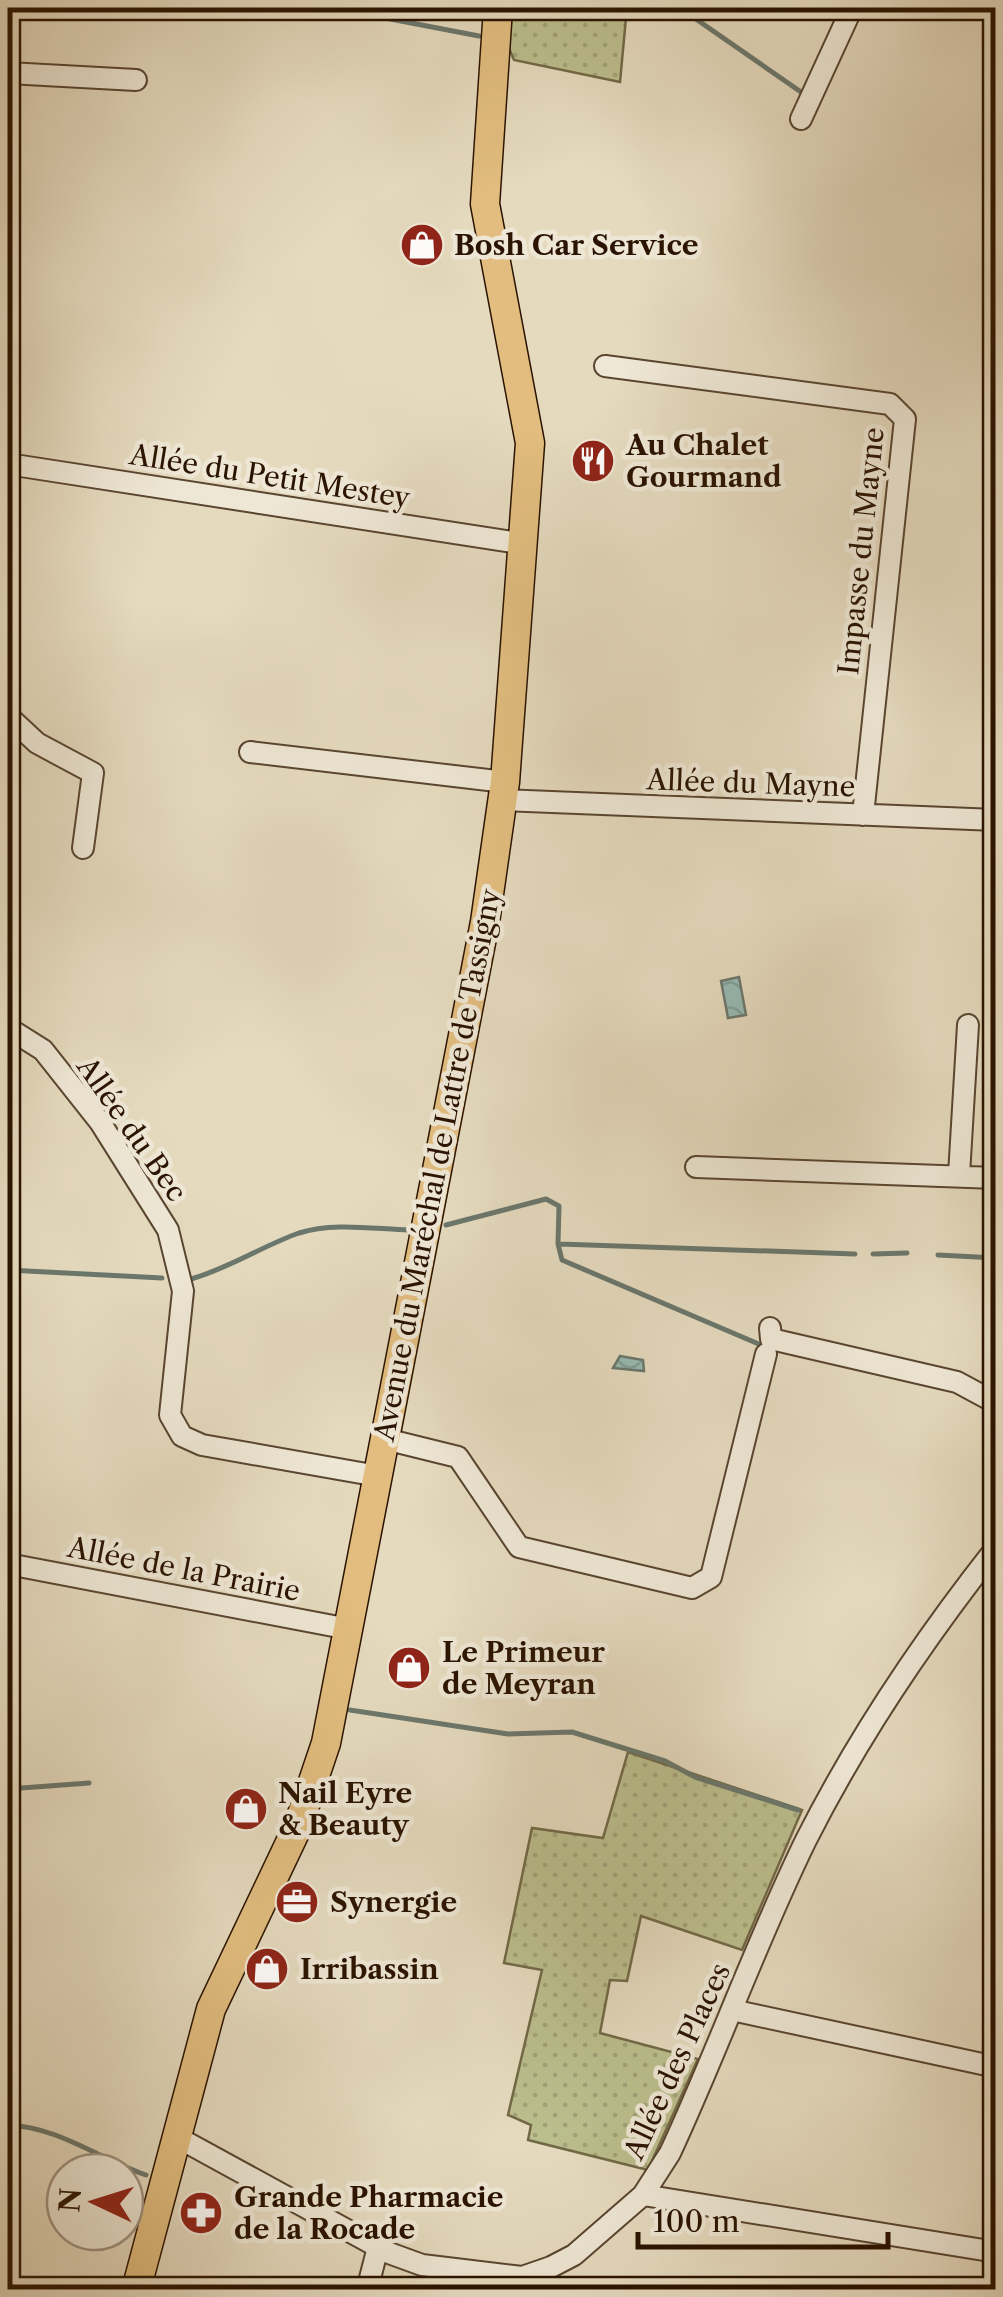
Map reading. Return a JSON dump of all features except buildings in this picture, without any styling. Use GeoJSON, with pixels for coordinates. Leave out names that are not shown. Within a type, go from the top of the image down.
{"type":"FeatureCollection","features":[{"type":"Feature","properties":{"kind":"main road","name":"Avenue du Maréchal de Lattre de Tassigny"},"geometry":{"type":"LineString","coordinates":[[136,2290],[211,2009],[314,1784],[349,1629],[485,922],[504,791],[530,443],[485,204],[498,8]]}},
{"type":"Feature","properties":{"kind":"street"},"geometry":{"type":"LineString","coordinates":[[808,104],[852,8]]}},
{"type":"Feature","properties":{"kind":"street"},"geometry":{"type":"LineString","coordinates":[[8,73],[136,80]]}},
{"type":"Feature","properties":{"kind":"street","name":"Impasse du Mayne"},"geometry":{"type":"LineString","coordinates":[[605,366],[890,404],[905,419],[862,815]]}},
{"type":"Feature","properties":{"kind":"street","name":"Allée du Petit Mestey"},"geometry":{"type":"LineString","coordinates":[[8,464],[525,544]]}},
{"type":"Feature","properties":{"kind":"street"},"geometry":{"type":"LineString","coordinates":[[8,716],[37,742],[93,772],[84,848]]}},
{"type":"Feature","properties":{"kind":"street","name":"Allée du Mayne"},"geometry":{"type":"LineString","coordinates":[[250,752],[504,791],[996,820]]}},
{"type":"Feature","properties":{"kind":"street"},"geometry":{"type":"LineString","coordinates":[[959,1175],[968,1025]]}},
{"type":"Feature","properties":{"kind":"street","name":"Allée du Bec"},"geometry":{"type":"LineString","coordinates":[[8,1028],[43,1050],[87,1105],[168,1230],[183,1291],[170,1415],[182,1436],[202,1445],[378,1476]]}},
{"type":"Feature","properties":{"kind":"street"},"geometry":{"type":"LineString","coordinates":[[696,1167],[996,1178]]}},
{"type":"Feature","properties":{"kind":"street"},"geometry":{"type":"LineString","coordinates":[[770,1328],[771,1338],[957,1382],[996,1403]]}},
{"type":"Feature","properties":{"kind":"street"},"geometry":{"type":"LineString","coordinates":[[384,1439],[458,1457],[519,1546],[692,1588],[711,1577],[766,1354]]}},
{"type":"Feature","properties":{"kind":"street","name":"Allée des Places"},"geometry":{"type":"LineString","coordinates":[[176,2136],[378,2246],[422,2265],[520,2283],[574,2254],[643,2195],[670,2153],[837,1781],[887,1699],[996,1548]]}},
{"type":"Feature","properties":{"kind":"street","name":"Allée de la Prairie"},"geometry":{"type":"LineString","coordinates":[[8,1564],[349,1629]]}},
{"type":"Feature","properties":{"kind":"street"},"geometry":{"type":"LineString","coordinates":[[732,2010],[996,2067]]}},
{"type":"Feature","properties":{"kind":"street"},"geometry":{"type":"LineString","coordinates":[[643,2195],[996,2252]]}},
{"type":"Feature","properties":{"kind":"street"},"geometry":{"type":"LineString","coordinates":[[367,2290],[378,2246]]}},
{"type":"Feature","properties":{"kind":"green space"},"geometry":{"type":"Polygon","coordinates":[[[506,8],[626,18],[620,82],[514,60],[508,46],[506,8]]]}},
{"type":"Feature","properties":{"kind":"green space"},"geometry":{"type":"Polygon","coordinates":[[[628,1752],[802,1810],[742,1950],[641,1916],[627,1981],[610,1980],[600,2033],[698,2059],[648,2170],[528,2140],[531,2125],[508,2115],[542,1970],[504,1963],[532,1828],[603,1838],[628,1752]]]}},
{"type":"Feature","properties":{"kind":"water"},"geometry":{"type":"Polygon","coordinates":[[[739,977],[746,1015],[728,1018],[721,981],[739,977]]]}},
{"type":"Feature","properties":{"kind":"water"},"geometry":{"type":"Polygon","coordinates":[[[620,1356],[643,1360],[644,1371],[613,1368],[620,1356]]]}},
{"type":"Feature","properties":{"kind":"waterway"},"geometry":{"type":"LineString","coordinates":[[333,8],[479,36]]}},
{"type":"Feature","properties":{"kind":"waterway"},"geometry":{"type":"LineString","coordinates":[[680,8],[801,92]]}},
{"type":"Feature","properties":{"kind":"waterway"},"geometry":{"type":"LineString","coordinates":[[446,1225],[546,1199],[559,1206],[558,1244],[562,1260],[761,1345]]}},
{"type":"Feature","properties":{"kind":"waterway"},"geometry":{"type":"LineString","coordinates":[[191,1279],[312,1230],[409,1230]]}},
{"type":"Feature","properties":{"kind":"waterway"},"geometry":{"type":"LineString","coordinates":[[559,1244],[855,1254]]}},
{"type":"Feature","properties":{"kind":"waterway"},"geometry":{"type":"LineString","coordinates":[[873,1254],[907,1253]]}},
{"type":"Feature","properties":{"kind":"waterway"},"geometry":{"type":"LineString","coordinates":[[938,1255],[996,1258]]}},
{"type":"Feature","properties":{"kind":"waterway"},"geometry":{"type":"LineString","coordinates":[[8,1270],[162,1278]]}},
{"type":"Feature","properties":{"kind":"waterway"},"geometry":{"type":"LineString","coordinates":[[350,1710],[508,1734],[572,1732],[798,1810]]}},
{"type":"Feature","properties":{"kind":"waterway"},"geometry":{"type":"LineString","coordinates":[[8,1789],[89,1783]]}},
{"type":"Feature","properties":{"kind":"waterway"},"geometry":{"type":"LineString","coordinates":[[8,2125],[61,2137],[146,2175]]}},
{"type":"Feature","properties":{"kind":"place","name":"Bosh Car Service"},"geometry":{"type":"Point","coordinates":[422,245]}},
{"type":"Feature","properties":{"kind":"place","name":"Au Chalet Gourmand"},"geometry":{"type":"Point","coordinates":[593,461]}},
{"type":"Feature","properties":{"kind":"place","name":"Le Primeur de Meyran"},"geometry":{"type":"Point","coordinates":[409,1668]}},
{"type":"Feature","properties":{"kind":"place","name":"Nail Eyre & Beauty"},"geometry":{"type":"Point","coordinates":[246,1809]}},
{"type":"Feature","properties":{"kind":"place","name":"Synergie"},"geometry":{"type":"Point","coordinates":[297,1902]}},
{"type":"Feature","properties":{"kind":"place","name":"Irribassin"},"geometry":{"type":"Point","coordinates":[267,1969]}},
{"type":"Feature","properties":{"kind":"place","name":"Grande Pharmacie de la Rocade"},"geometry":{"type":"Point","coordinates":[201,2213]}}]}
